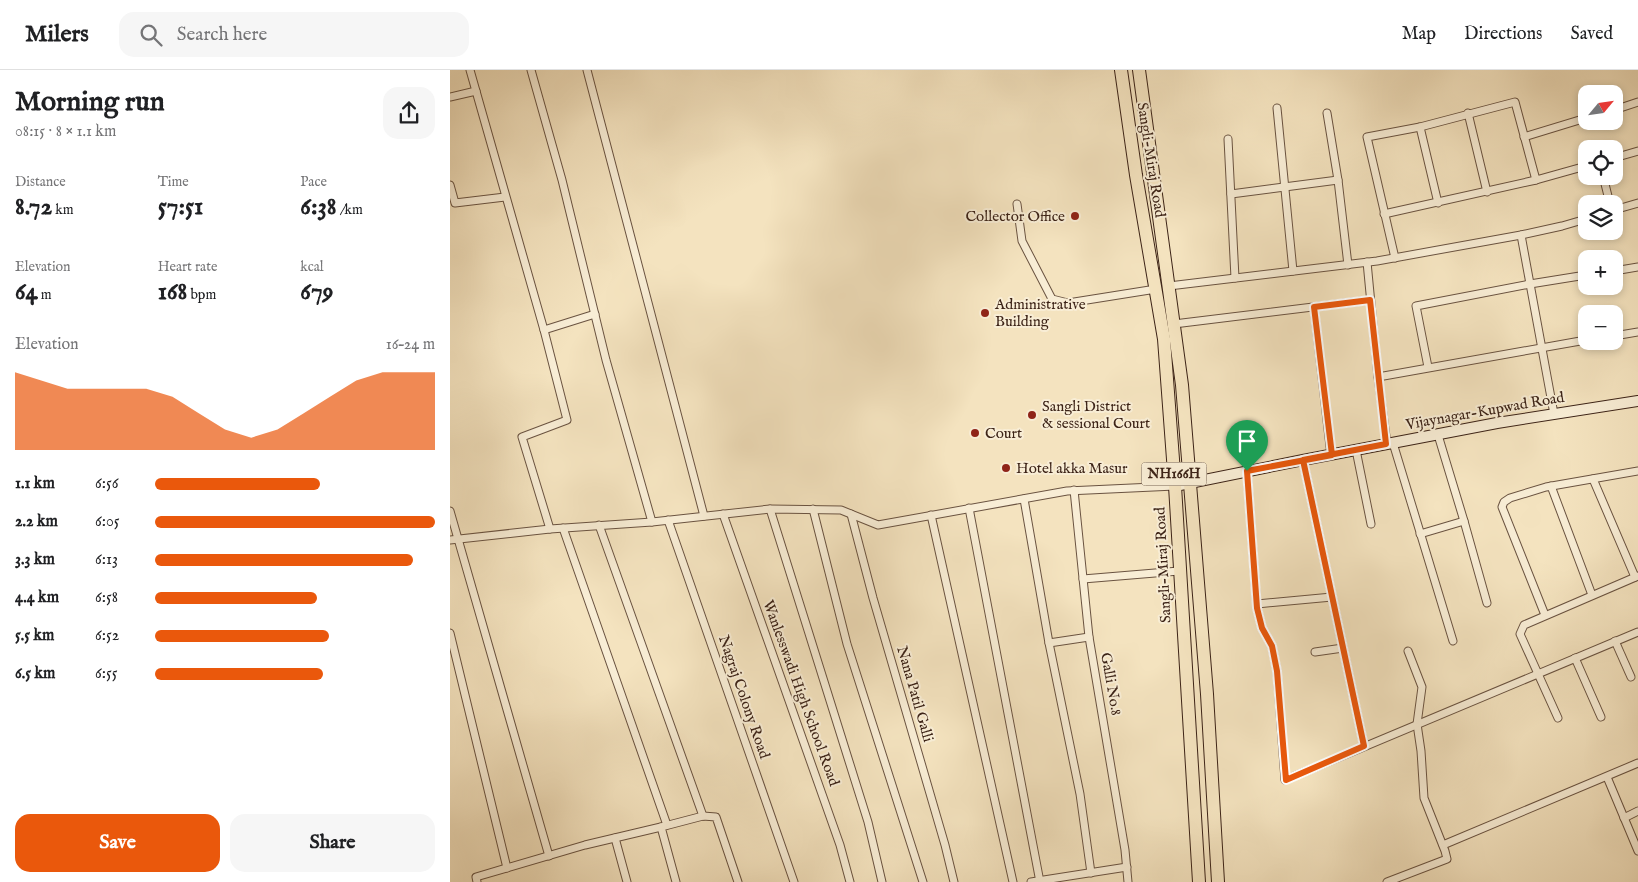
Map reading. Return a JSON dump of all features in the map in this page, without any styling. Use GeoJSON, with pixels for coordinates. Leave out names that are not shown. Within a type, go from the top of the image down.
{"type":"FeatureCollection","features":[{"type":"Feature","properties":{"kind":"highway","name":"Sangli-Miraj Road"},"geometry":{"type":"LineString","coordinates":[[1121,70],[1136,174],[1164,339],[1175,486],[1199,882]]}},
{"type":"Feature","properties":{"kind":"highway","name":"Sangli-Miraj Road"},"geometry":{"type":"LineString","coordinates":[[1139,70],[1182,385],[1207,694],[1218,882]]}},
{"type":"Feature","properties":{"kind":"street"},"geometry":{"type":"LineString","coordinates":[[470,70],[544,330],[567,420],[522,437],[550,529]]}},
{"type":"Feature","properties":{"kind":"street"},"geometry":{"type":"LineString","coordinates":[[531,70],[562,180],[616,396],[652,522]]}},
{"type":"Feature","properties":{"kind":"street"},"geometry":{"type":"LineString","coordinates":[[587,70],[704,516]]}},
{"type":"Feature","properties":{"kind":"street"},"geometry":{"type":"LineString","coordinates":[[450,97],[476,91]]}},
{"type":"Feature","properties":{"kind":"street"},"geometry":{"type":"LineString","coordinates":[[1395,258],[1367,138],[1420,127],[1515,102],[1536,180]]}},
{"type":"Feature","properties":{"kind":"street"},"geometry":{"type":"LineString","coordinates":[[1623,107],[1638,102]]}},
{"type":"Feature","properties":{"kind":"street"},"geometry":{"type":"LineString","coordinates":[[1277,108],[1293,271]]}},
{"type":"Feature","properties":{"kind":"street"},"geometry":{"type":"LineString","coordinates":[[1327,113],[1338,180],[1348,264]]}},
{"type":"Feature","properties":{"kind":"street"},"geometry":{"type":"LineString","coordinates":[[1468,113],[1487,192]]}},
{"type":"Feature","properties":{"kind":"street"},"geometry":{"type":"LineString","coordinates":[[1524,137],[1578,120]]}},
{"type":"Feature","properties":{"kind":"street"},"geometry":{"type":"LineString","coordinates":[[1420,127],[1438,203]]}},
{"type":"Feature","properties":{"kind":"street"},"geometry":{"type":"LineString","coordinates":[[1228,139],[1235,278]]}},
{"type":"Feature","properties":{"kind":"street"},"geometry":{"type":"LineString","coordinates":[[1623,156],[1638,152]]}},
{"type":"Feature","properties":{"kind":"street"},"geometry":{"type":"LineString","coordinates":[[1384,214],[1487,192],[1578,168]]}},
{"type":"Feature","properties":{"kind":"street"},"geometry":{"type":"LineString","coordinates":[[1231,194],[1338,180]]}},
{"type":"Feature","properties":{"kind":"street"},"geometry":{"type":"LineString","coordinates":[[450,185],[455,203],[506,197]]}},
{"type":"Feature","properties":{"kind":"street"},"geometry":{"type":"LineString","coordinates":[[1623,207],[1638,203]]}},
{"type":"Feature","properties":{"kind":"street"},"geometry":{"type":"LineString","coordinates":[[1017,204],[1022,240],[1052,299],[1068,303],[1156,289]]}},
{"type":"Feature","properties":{"kind":"street"},"geometry":{"type":"LineString","coordinates":[[1169,286],[1395,258],[1521,235],[1578,221]]}},
{"type":"Feature","properties":{"kind":"street"},"geometry":{"type":"LineString","coordinates":[[1521,235],[1554,414]]}},
{"type":"Feature","properties":{"kind":"street"},"geometry":{"type":"LineString","coordinates":[[1367,262],[1378,377],[1390,444],[1453,641]]}},
{"type":"Feature","properties":{"kind":"street"},"geometry":{"type":"LineString","coordinates":[[1623,270],[1638,267]]}},
{"type":"Feature","properties":{"kind":"street"},"geometry":{"type":"LineString","coordinates":[[1428,367],[1416,306],[1578,276]]}},
{"type":"Feature","properties":{"kind":"street"},"geometry":{"type":"LineString","coordinates":[[1174,324],[1370,300]]}},
{"type":"Feature","properties":{"kind":"street"},"geometry":{"type":"LineString","coordinates":[[1314,307],[1332,455]]}},
{"type":"Feature","properties":{"kind":"street"},"geometry":{"type":"LineString","coordinates":[[544,330],[595,314]]}},
{"type":"Feature","properties":{"kind":"street"},"geometry":{"type":"LineString","coordinates":[[1623,334],[1638,332]]}},
{"type":"Feature","properties":{"kind":"street"},"geometry":{"type":"LineString","coordinates":[[1378,377],[1578,341]]}},
{"type":"Feature","properties":{"kind":"street","name":"Vijaynagar-Kupwad Road"},"geometry":{"type":"LineString","coordinates":[[1175,486],[1356,450],[1554,414],[1638,401]]}},
{"type":"Feature","properties":{"kind":"street"},"geometry":{"type":"LineString","coordinates":[[1438,435],[1487,603]]}},
{"type":"Feature","properties":{"kind":"street"},"geometry":{"type":"LineString","coordinates":[[1356,450],[1371,524]]}},
{"type":"Feature","properties":{"kind":"street"},"geometry":{"type":"LineString","coordinates":[[1303,460],[1364,746]]}},
{"type":"Feature","properties":{"kind":"street"},"geometry":{"type":"LineString","coordinates":[[1247,471],[1257,604],[1262,628],[1272,646],[1277,671],[1286,780],[1638,632]]}},
{"type":"Feature","properties":{"kind":"street"},"geometry":{"type":"LineString","coordinates":[[1545,615],[1502,507],[1504,502],[1510,498],[1551,486],[1638,471]]}},
{"type":"Feature","properties":{"kind":"street"},"geometry":{"type":"LineString","coordinates":[[1558,718],[1520,634],[1524,625],[1636,576],[1593,479]]}},
{"type":"Feature","properties":{"kind":"street"},"geometry":{"type":"LineString","coordinates":[[454,540],[550,529],[652,522],[770,509],[841,510],[878,525],[1074,490],[1175,486]]}},
{"type":"Feature","properties":{"kind":"street"},"geometry":{"type":"LineString","coordinates":[[1551,486],[1592,595]]}},
{"type":"Feature","properties":{"kind":"street","name":"Galli No.8"},"geometry":{"type":"LineString","coordinates":[[1074,490],[1089,637],[1126,850],[1128,882]]}},
{"type":"Feature","properties":{"kind":"street"},"geometry":{"type":"LineString","coordinates":[[1024,498],[1049,643],[1080,794],[1090,873]]}},
{"type":"Feature","properties":{"kind":"street"},"geometry":{"type":"LineString","coordinates":[[968,508],[1040,881]]}},
{"type":"Feature","properties":{"kind":"street"},"geometry":{"type":"LineString","coordinates":[[770,509],[868,822],[882,882]]}},
{"type":"Feature","properties":{"kind":"street"},"geometry":{"type":"LineString","coordinates":[[813,509],[847,644],[923,882]]}},
{"type":"Feature","properties":{"kind":"street"},"geometry":{"type":"LineString","coordinates":[[450,511],[454,540],[550,856]]}},
{"type":"Feature","properties":{"kind":"street","name":"Wanlesswadi High School Road"},"geometry":{"type":"LineString","coordinates":[[723,514],[840,845],[850,882]]}},
{"type":"Feature","properties":{"kind":"street","name":"Nana Patil Galli"},"geometry":{"type":"LineString","coordinates":[[851,514],[872,598],[945,844],[954,882]]}},
{"type":"Feature","properties":{"kind":"street"},"geometry":{"type":"LineString","coordinates":[[931,515],[1013,882]]}},
{"type":"Feature","properties":{"kind":"street","name":"Nagraj Colony Road"},"geometry":{"type":"LineString","coordinates":[[668,520],[794,882]]}},
{"type":"Feature","properties":{"kind":"street"},"geometry":{"type":"LineString","coordinates":[[1420,534],[1464,521]]}},
{"type":"Feature","properties":{"kind":"street"},"geometry":{"type":"LineString","coordinates":[[599,526],[703,816]]}},
{"type":"Feature","properties":{"kind":"street"},"geometry":{"type":"LineString","coordinates":[[563,528],[664,826],[676,882]]}},
{"type":"Feature","properties":{"kind":"street"},"geometry":{"type":"LineString","coordinates":[[1083,579],[1180,570]]}},
{"type":"Feature","properties":{"kind":"street"},"geometry":{"type":"LineString","coordinates":[[1257,604],[1332,597]]}},
{"type":"Feature","properties":{"kind":"street"},"geometry":{"type":"LineString","coordinates":[[450,633],[507,868]]}},
{"type":"Feature","properties":{"kind":"street"},"geometry":{"type":"LineString","coordinates":[[1049,643],[1089,637]]}},
{"type":"Feature","properties":{"kind":"street"},"geometry":{"type":"LineString","coordinates":[[1616,641],[1631,677]]}},
{"type":"Feature","properties":{"kind":"street"},"geometry":{"type":"LineString","coordinates":[[1316,652],[1343,648]]}},
{"type":"Feature","properties":{"kind":"street"},"geometry":{"type":"LineString","coordinates":[[1387,882],[1447,859],[1424,798],[1417,724],[1422,687],[1408,651]]}},
{"type":"Feature","properties":{"kind":"street"},"geometry":{"type":"LineString","coordinates":[[1575,658],[1601,717]]}},
{"type":"Feature","properties":{"kind":"street"},"geometry":{"type":"LineString","coordinates":[[1443,845],[1638,763]]}},
{"type":"Feature","properties":{"kind":"street"},"geometry":{"type":"LineString","coordinates":[[1607,777],[1638,852]]}},
{"type":"Feature","properties":{"kind":"street"},"geometry":{"type":"LineString","coordinates":[[1624,818],[1638,811]]}},
{"type":"Feature","properties":{"kind":"street"},"geometry":{"type":"LineString","coordinates":[[477,882],[476,877],[615,838],[703,816],[716,817],[738,882]]}},
{"type":"Feature","properties":{"kind":"street"},"geometry":{"type":"LineString","coordinates":[[615,838],[627,882]]}},
{"type":"Feature","properties":{"kind":"street"},"geometry":{"type":"LineString","coordinates":[[1030,882],[1127,867]]}},
{"type":"Feature","properties":{"kind":"place","name":"Collector Office"},"geometry":{"type":"Point","coordinates":[1075,216]}},
{"type":"Feature","properties":{"kind":"place","name":"Administrative Building"},"geometry":{"type":"Point","coordinates":[985,313]}},
{"type":"Feature","properties":{"kind":"place","name":"Sangli District & sessional Court"},"geometry":{"type":"Point","coordinates":[1032,415]}},
{"type":"Feature","properties":{"kind":"place","name":"Court"},"geometry":{"type":"Point","coordinates":[975,433]}},
{"type":"Feature","properties":{"kind":"place","name":"Hotel akka Masur"},"geometry":{"type":"Point","coordinates":[1006,468]}},
{"type":"Feature","properties":{"kind":"route"},"geometry":{"type":"LineString","coordinates":[[1247,471],[1257,608],[1262,628],[1272,646],[1277,671],[1286,780],[1364,746],[1303,460],[1332,455],[1386,444],[1370,300],[1314,307],[1332,455],[1303,460],[1247,471]]}}]}
